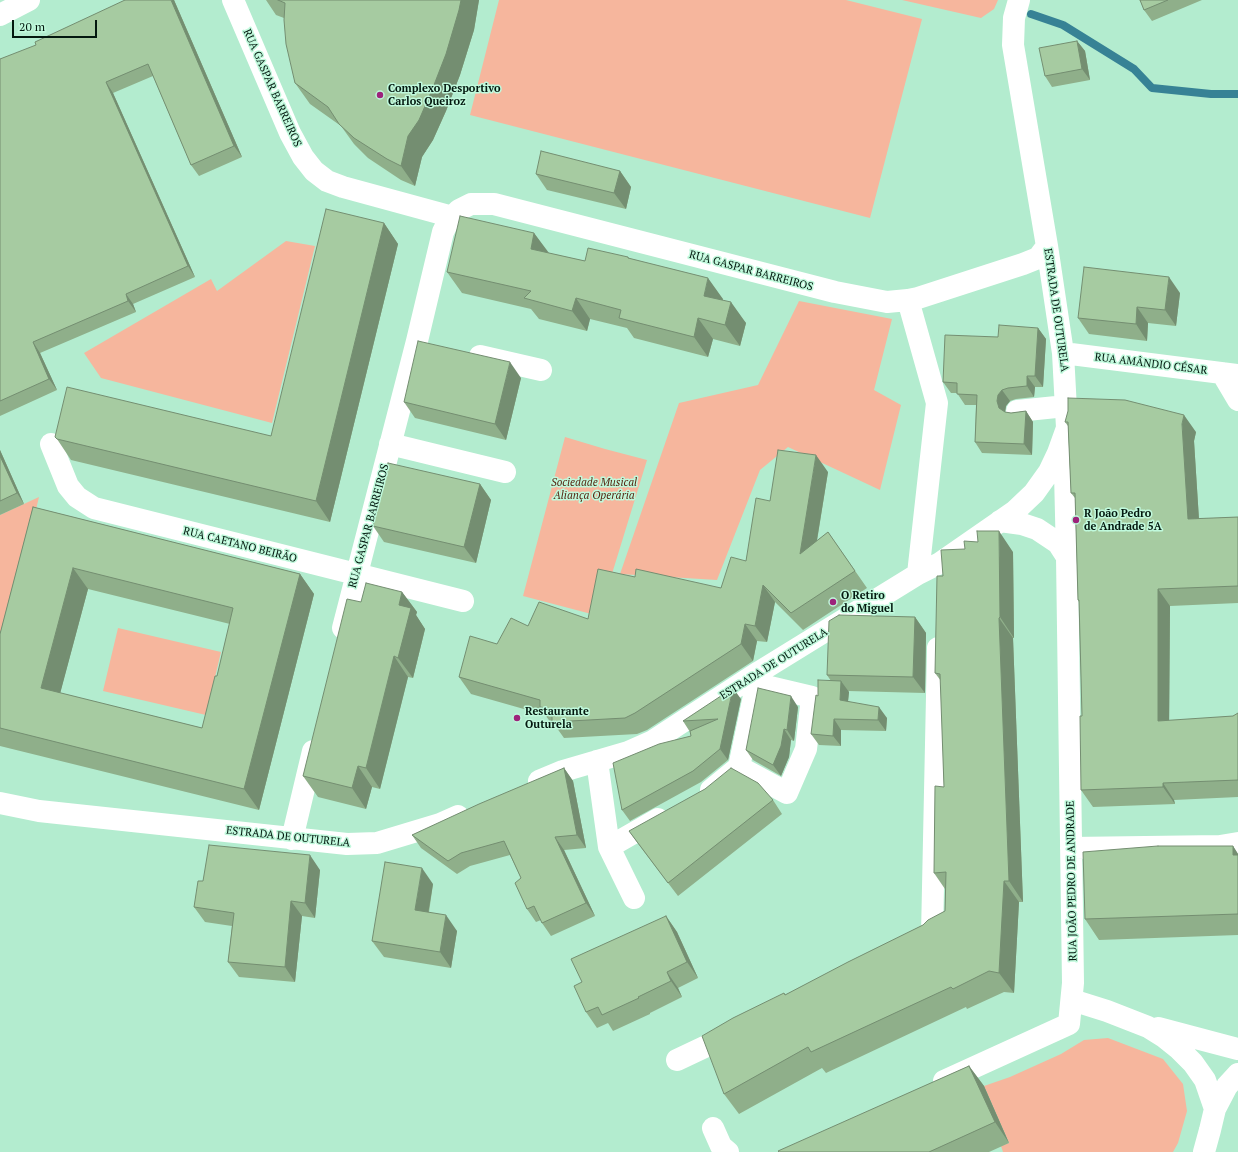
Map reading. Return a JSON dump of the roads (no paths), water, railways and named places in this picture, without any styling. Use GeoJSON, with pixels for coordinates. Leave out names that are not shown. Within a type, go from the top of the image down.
{"type":"FeatureCollection","features":[{"type":"Feature","properties":{"kind":"street"},"geometry":{"type":"LineString","coordinates":[[0,15],[29,0]]}},
{"type":"Feature","properties":{"kind":"street","name":"RUA GASPAR BARREIROS"},"geometry":{"type":"LineString","coordinates":[[233,0],[290,133],[303,157],[314,171],[327,181],[343,187],[453,217]]}},
{"type":"Feature","properties":{"kind":"street","name":"ESTRADA DE OUTURELA"},"geometry":{"type":"LineString","coordinates":[[519,790],[563,771],[628,752],[653,741],[758,678],[918,574],[940,563],[1015,511],[1034,494],[1049,472],[1067,428],[1063,354],[1047,246],[1013,45],[1014,18],[1019,0]]}},
{"type":"Feature","properties":{"kind":"street","name":"RUA GASPAR BARREIROS"},"geometry":{"type":"LineString","coordinates":[[339,645],[390,444],[424,343],[443,232],[449,220],[459,210],[471,204],[494,204],[835,292],[887,302],[908,300],[1023,264],[1038,258],[1047,246]]}},
{"type":"Feature","properties":{"kind":"street"},"geometry":{"type":"LineString","coordinates":[[908,300],[937,403],[918,574]]}},
{"type":"Feature","properties":{"kind":"street"},"geometry":{"type":"LineString","coordinates":[[463,352],[541,370]]}},
{"type":"Feature","properties":{"kind":"street","name":"RUA AMÂNDIO CÉSAR"},"geometry":{"type":"LineString","coordinates":[[1063,354],[1230,374]]}},
{"type":"Feature","properties":{"kind":"street"},"geometry":{"type":"LineString","coordinates":[[1230,374],[1238,400]]}},
{"type":"Feature","properties":{"kind":"street"},"geometry":{"type":"LineString","coordinates":[[1017,411],[1066,406]]}},
{"type":"Feature","properties":{"kind":"street","name":"RUA JOÃO PEDRO DE ANDRADE"},"geometry":{"type":"LineString","coordinates":[[924,1090],[1069,1024],[1073,983],[1065,473],[1067,428]]}},
{"type":"Feature","properties":{"kind":"street","name":"RUA CAETANO BEIRÃO"},"geometry":{"type":"LineString","coordinates":[[51,444],[68,486],[77,497],[94,508],[463,602]]}},
{"type":"Feature","properties":{"kind":"street"},"geometry":{"type":"LineString","coordinates":[[390,444],[505,472]]}},
{"type":"Feature","properties":{"kind":"street"},"geometry":{"type":"LineString","coordinates":[[1000,521],[1022,524],[1037,529],[1058,543],[1067,557]]}},
{"type":"Feature","properties":{"kind":"street"},"geometry":{"type":"LineString","coordinates":[[939,586],[940,563]]}},
{"type":"Feature","properties":{"kind":"street"},"geometry":{"type":"LineString","coordinates":[[903,948],[932,935],[938,626]]}},
{"type":"Feature","properties":{"kind":"street"},"geometry":{"type":"LineString","coordinates":[[695,799],[708,792],[739,766],[758,678],[812,697],[806,750],[787,793],[739,766]]}},
{"type":"Feature","properties":{"kind":"street"},"geometry":{"type":"LineString","coordinates":[[292,839],[318,730]]}},
{"type":"Feature","properties":{"kind":"street"},"geometry":{"type":"LineString","coordinates":[[598,761],[609,846],[634,898]]}},
{"type":"Feature","properties":{"kind":"street","name":"ESTRADA DE OUTURELA"},"geometry":{"type":"LineString","coordinates":[[0,803],[39,811],[346,844],[377,843],[440,824],[476,808]]}},
{"type":"Feature","properties":{"kind":"street"},"geometry":{"type":"LineString","coordinates":[[609,846],[675,810]]}},
{"type":"Feature","properties":{"kind":"street"},"geometry":{"type":"LineString","coordinates":[[1071,848],[1220,846],[1238,843]]}},
{"type":"Feature","properties":{"kind":"street"},"geometry":{"type":"LineString","coordinates":[[1072,1000],[1139,1023],[1164,1037],[1193,1063],[1205,1080],[1215,1109]]}},
{"type":"Feature","properties":{"kind":"street"},"geometry":{"type":"LineString","coordinates":[[1139,1023],[1238,1049]]}},
{"type":"Feature","properties":{"kind":"street"},"geometry":{"type":"LineString","coordinates":[[677,1060],[748,1026]]}},
{"type":"Feature","properties":{"kind":"street"},"geometry":{"type":"LineString","coordinates":[[1204,1152],[1215,1109],[1226,1086],[1238,1074]]}},
{"type":"Feature","properties":{"kind":"street"},"geometry":{"type":"LineString","coordinates":[[713,1128],[721,1146],[728,1152]]}},
{"type":"Feature","properties":{"kind":"street"},"geometry":{"type":"LineString","coordinates":[[1210,1130],[1213,1152]]}},
{"type":"Feature","properties":{"kind":"waterway"},"geometry":{"type":"LineString","coordinates":[[1031,14],[1063,25],[1134,69],[1152,88],[1211,94],[1238,94]]}},
{"type":"Feature","properties":{"kind":"place","name":"Complexo Desportivo Carlos Queiroz"},"geometry":{"type":"Point","coordinates":[380,95]}},
{"type":"Feature","properties":{"kind":"place","name":"R João Pedro de Andrade 5A"},"geometry":{"type":"Point","coordinates":[1076,520]}},
{"type":"Feature","properties":{"kind":"place","name":"O Retiro do Miguel"},"geometry":{"type":"Point","coordinates":[833,602]}},
{"type":"Feature","properties":{"kind":"place","name":"Restaurante Outurela"},"geometry":{"type":"Point","coordinates":[517,718]}},
{"type":"Feature","properties":{"kind":"park label","name":"Sociedade Musical Aliança Operária"},"geometry":{"type":"Point","coordinates":[594,489]}}]}
